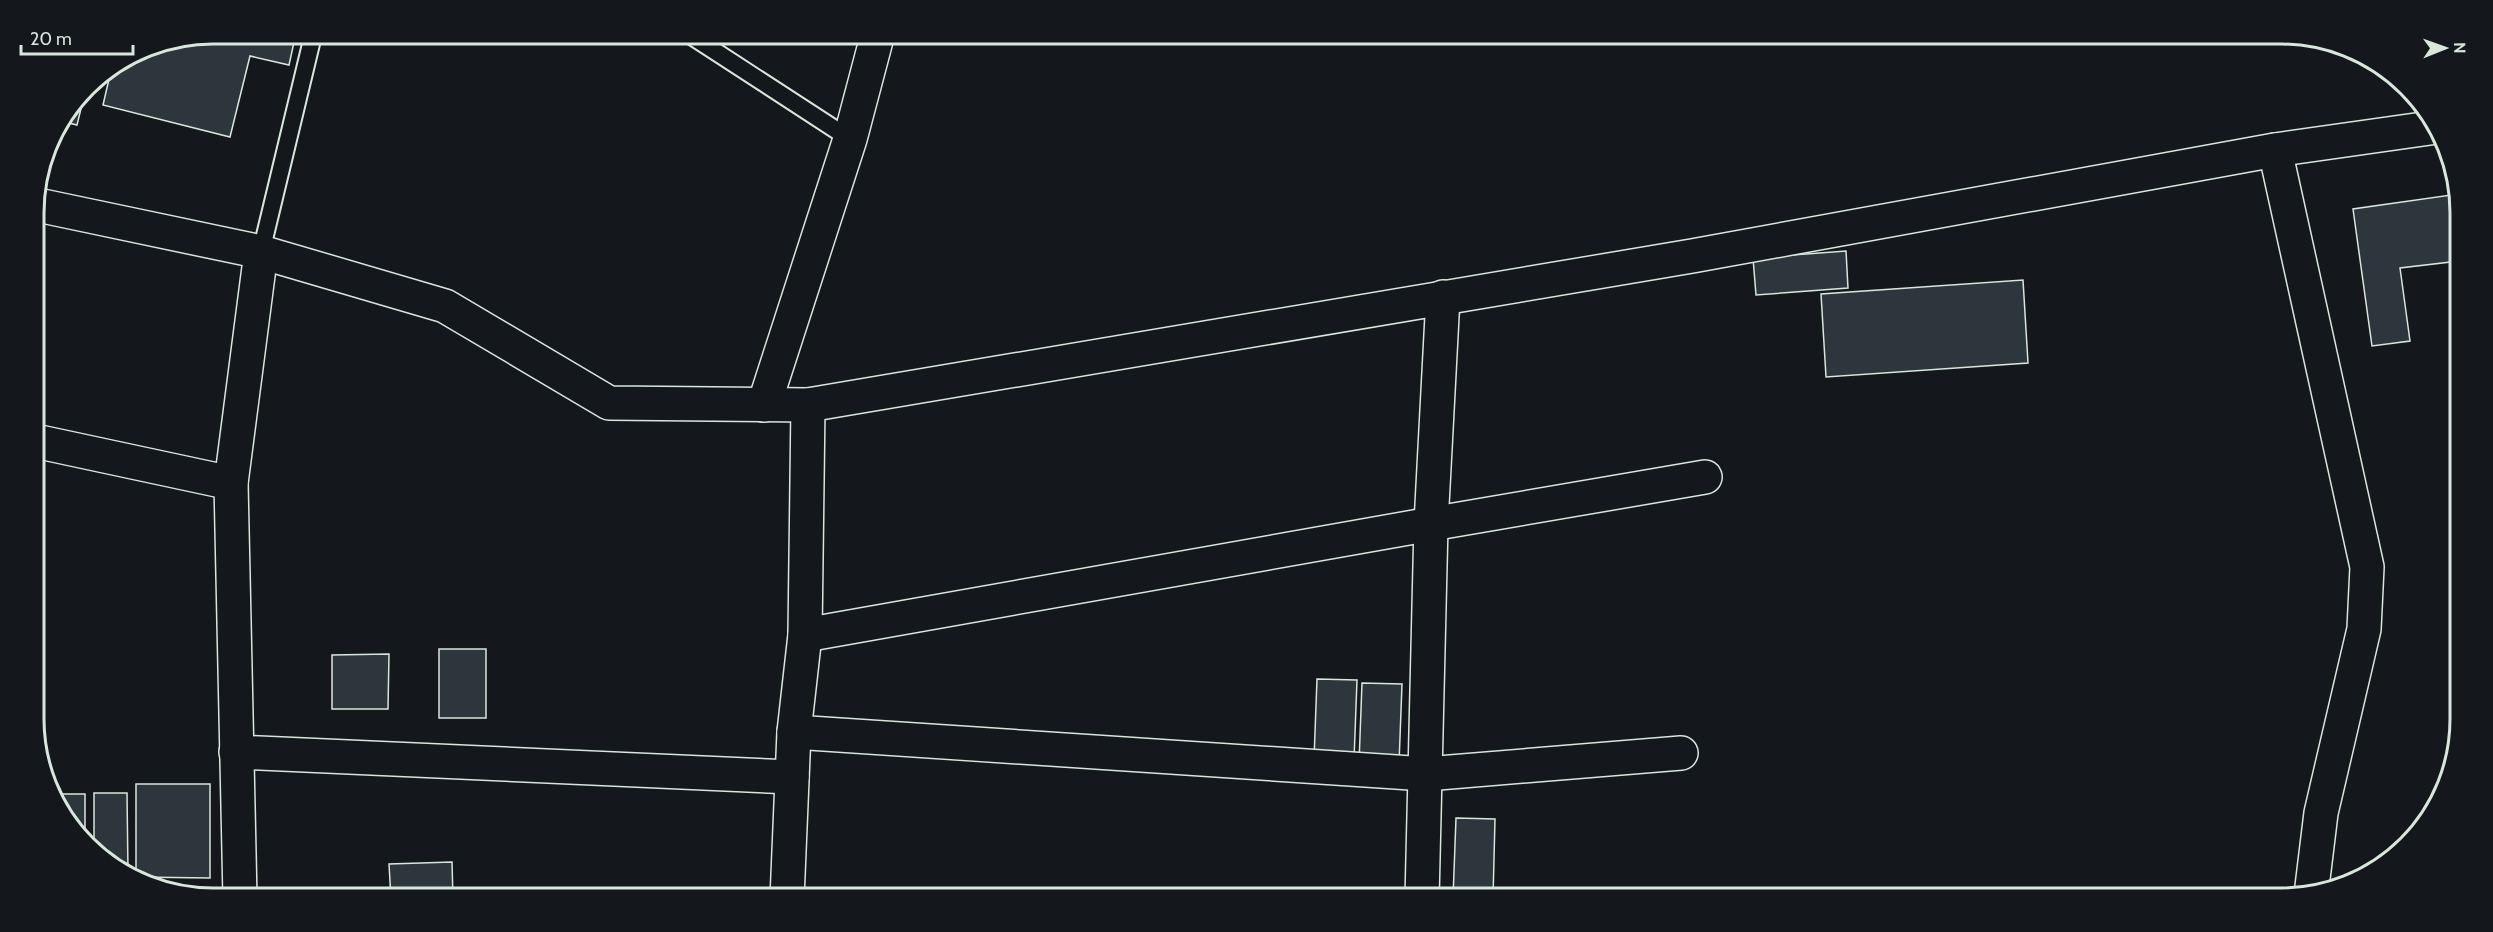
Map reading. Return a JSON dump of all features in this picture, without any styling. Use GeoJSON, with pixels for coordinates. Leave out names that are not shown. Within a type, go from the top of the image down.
{"type":"FeatureCollection","features":[{"type":"Feature","properties":{"kind":"street"},"geometry":{"type":"LineString","coordinates":[[764,405],[850,139],[875,44]]}},
{"type":"Feature","properties":{"kind":"street"},"geometry":{"type":"LineString","coordinates":[[44,206],[261,252],[445,306],[609,403],[808,405],[1692,256],[2275,150],[2427,128]]}},
{"type":"Feature","properties":{"kind":"street"},"geometry":{"type":"LineString","coordinates":[[2275,150],[2367,567],[2364,629],[2321,813],[2312,885]]}},
{"type":"Feature","properties":{"kind":"street"},"geometry":{"type":"LineString","coordinates":[[240,888],[231,483],[261,252]]}},
{"type":"Feature","properties":{"kind":"street"},"geometry":{"type":"LineString","coordinates":[[1422,888],[1431,524],[1443,297]]}},
{"type":"Feature","properties":{"kind":"street"},"geometry":{"type":"LineString","coordinates":[[787,888],[794,732],[805,635],[808,405]]}},
{"type":"Feature","properties":{"kind":"street"},"geometry":{"type":"LineString","coordinates":[[44,443],[231,483]]}},
{"type":"Feature","properties":{"kind":"street"},"geometry":{"type":"LineString","coordinates":[[805,635],[1705,477]]}},
{"type":"Feature","properties":{"kind":"street"},"geometry":{"type":"LineString","coordinates":[[794,732],[1426,774],[1681,753]]}},
{"type":"Feature","properties":{"kind":"street"},"geometry":{"type":"LineString","coordinates":[[236,752],[792,777]]}},
{"type":"Feature","properties":{"kind":"lane"},"geometry":{"type":"LineString","coordinates":[[261,252],[311,44]]}},
{"type":"Feature","properties":{"kind":"lane"},"geometry":{"type":"LineString","coordinates":[[704,44],[850,139]]}},
{"type":"Feature","properties":{"kind":"building"},"geometry":{"type":"Polygon","coordinates":[[[294,44],[289,65],[250,56],[230,137],[103,105],[109,79],[128,66],[158,52],[190,45],[294,44]]]}},
{"type":"Feature","properties":{"kind":"building"},"geometry":{"type":"Polygon","coordinates":[[[82,106],[77,125],[70,123],[82,106]]]}},
{"type":"Feature","properties":{"kind":"building"},"geometry":{"type":"Polygon","coordinates":[[[2448,195],[2450,262],[2400,268],[2410,341],[2372,346],[2353,209],[2448,195]]]}},
{"type":"Feature","properties":{"kind":"building"},"geometry":{"type":"Polygon","coordinates":[[[1846,251],[1848,288],[1756,295],[1753,258],[1846,251]]]}},
{"type":"Feature","properties":{"kind":"building"},"geometry":{"type":"Polygon","coordinates":[[[2023,280],[2028,363],[1826,377],[1821,294],[2023,280]]]}},
{"type":"Feature","properties":{"kind":"building"},"geometry":{"type":"Polygon","coordinates":[[[439,649],[486,649],[486,718],[439,718],[439,649]]]}},
{"type":"Feature","properties":{"kind":"building"},"geometry":{"type":"Polygon","coordinates":[[[389,654],[388,709],[332,709],[332,655],[389,654]]]}},
{"type":"Feature","properties":{"kind":"building"},"geometry":{"type":"Polygon","coordinates":[[[1317,679],[1357,680],[1354,760],[1314,759],[1317,679]]]}},
{"type":"Feature","properties":{"kind":"building"},"geometry":{"type":"Polygon","coordinates":[[[1362,683],[1402,684],[1399,764],[1359,763],[1362,683]]]}},
{"type":"Feature","properties":{"kind":"building"},"geometry":{"type":"Polygon","coordinates":[[[136,784],[210,784],[210,878],[152,877],[136,870],[136,784]]]}},
{"type":"Feature","properties":{"kind":"building"},"geometry":{"type":"Polygon","coordinates":[[[94,793],[127,793],[128,865],[94,840],[94,793]]]}},
{"type":"Feature","properties":{"kind":"building"},"geometry":{"type":"Polygon","coordinates":[[[61,794],[85,794],[85,831],[61,794]]]}},
{"type":"Feature","properties":{"kind":"building"},"geometry":{"type":"Polygon","coordinates":[[[1456,818],[1495,819],[1493,888],[1453,888],[1456,818]]]}},
{"type":"Feature","properties":{"kind":"building"},"geometry":{"type":"Polygon","coordinates":[[[452,862],[453,888],[390,888],[389,864],[452,862]]]}}]}
